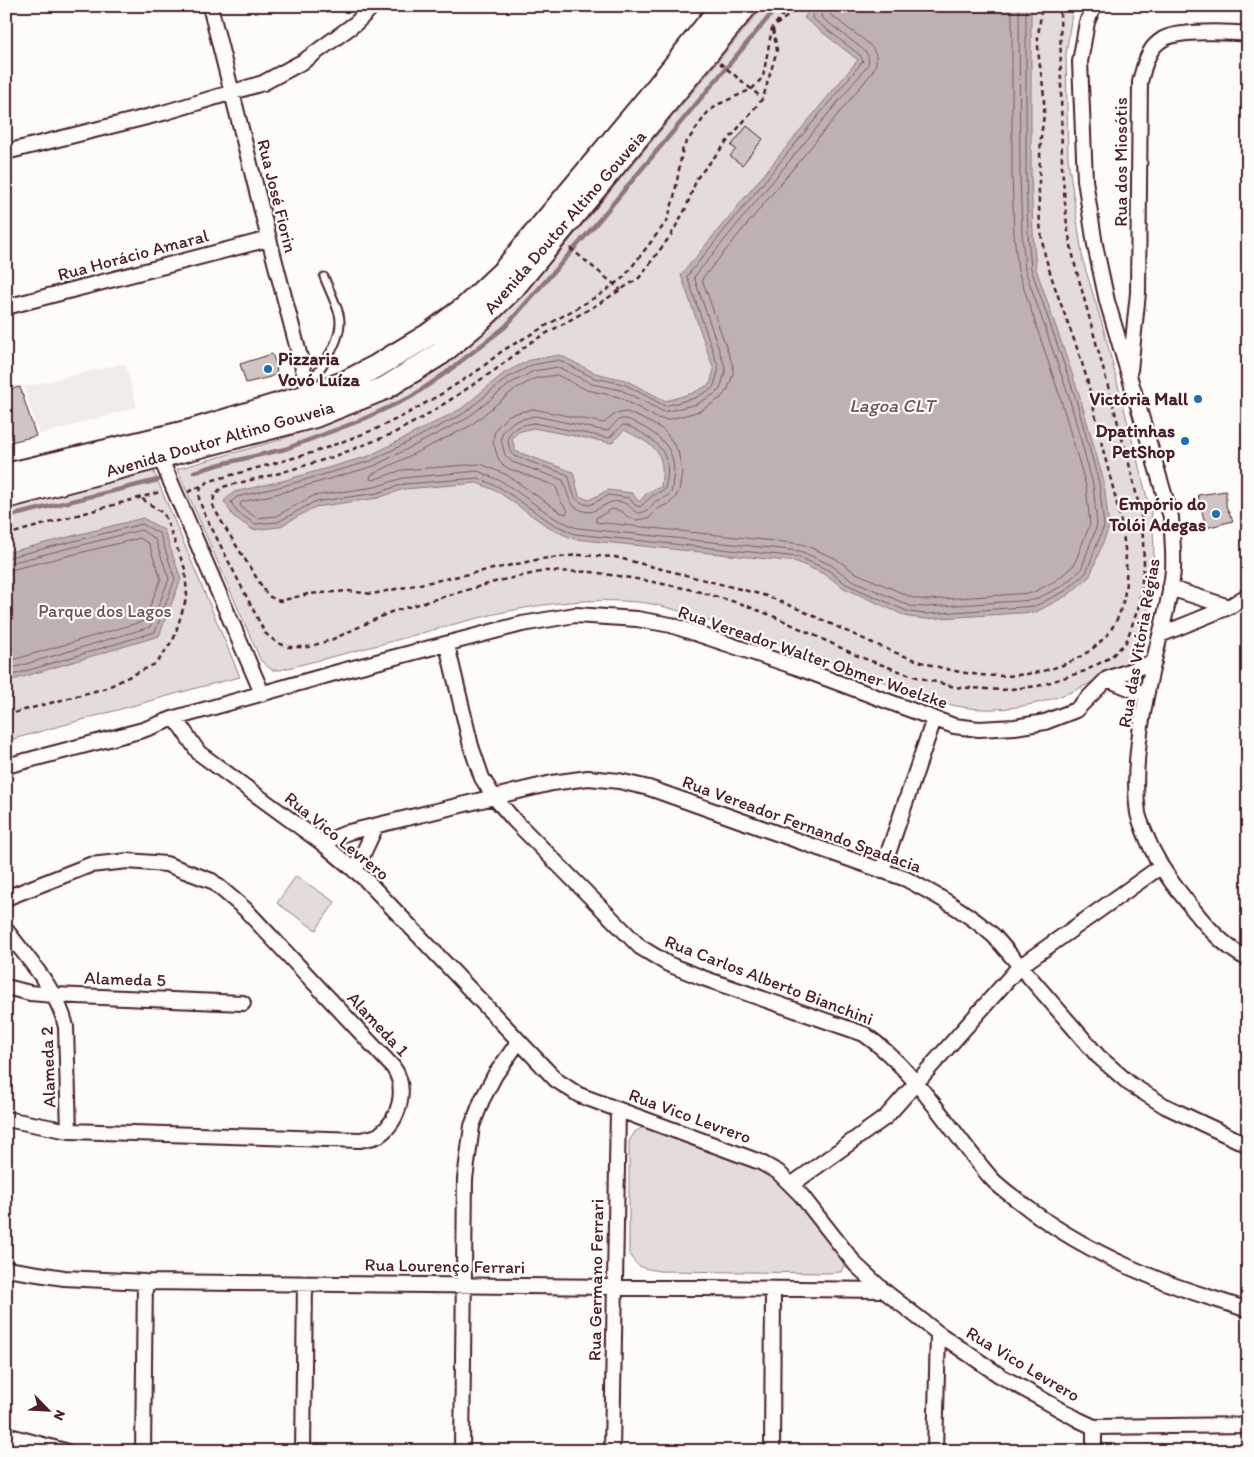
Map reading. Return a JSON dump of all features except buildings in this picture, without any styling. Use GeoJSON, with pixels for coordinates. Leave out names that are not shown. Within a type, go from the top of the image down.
{"type":"FeatureCollection","features":[{"type":"Feature","properties":{"kind":"main road","name":"Avenida Doutor Altino Gouveia"},"geometry":{"type":"LineString","coordinates":[[691,59],[722,6]]}},
{"type":"Feature","properties":{"kind":"main road","name":"Avenida Doutor Altino Gouveia"},"geometry":{"type":"LineString","coordinates":[[6,496],[160,457],[311,398],[376,366],[427,336],[466,308],[504,271],[691,59],[746,6]]}},
{"type":"Feature","properties":{"kind":"main road","name":"Avenida Doutor Altino Gouveia"},"geometry":{"type":"LineString","coordinates":[[6,475],[191,431],[311,398]]}},
{"type":"Feature","properties":{"kind":"street","name":"Rua José Fiorin"},"geometry":{"type":"LineString","coordinates":[[210,6],[268,239],[311,398]]}},
{"type":"Feature","properties":{"kind":"street"},"geometry":{"type":"LineString","coordinates":[[6,152],[163,113],[263,84],[304,61],[356,23],[373,6]]}},
{"type":"Feature","properties":{"kind":"street","name":"Rua das Vitória Régias"},"geometry":{"type":"LineString","coordinates":[[1094,6],[1087,22],[1080,62],[1085,180],[1095,245],[1105,292],[1170,517],[1174,551],[1170,588],[1146,695],[1136,777],[1138,815],[1160,867],[1198,916],[1221,940],[1248,959]]}},
{"type":"Feature","properties":{"kind":"street","name":"Rua dos Miosótis"},"geometry":{"type":"LineString","coordinates":[[1130,377],[1138,293],[1140,82],[1146,62],[1152,49],[1163,38],[1188,33],[1248,34]]}},
{"type":"Feature","properties":{"kind":"street","name":"Rua Horácio Amaral"},"geometry":{"type":"LineString","coordinates":[[6,307],[268,239]]}},
{"type":"Feature","properties":{"kind":"street"},"geometry":{"type":"LineString","coordinates":[[191,431],[182,438],[165,443],[160,450],[160,457],[262,693]]}},
{"type":"Feature","properties":{"kind":"street"},"geometry":{"type":"LineString","coordinates":[[1170,588],[1229,607]]}},
{"type":"Feature","properties":{"kind":"street"},"geometry":{"type":"LineString","coordinates":[[1160,635],[1229,607],[1248,596]]}},
{"type":"Feature","properties":{"kind":"street","name":"Rua Vereador Walter Obmer Woelzke"},"geometry":{"type":"LineString","coordinates":[[6,766],[143,730],[175,718],[342,671],[522,624],[576,616],[637,619],[671,625],[796,666],[954,726],[979,729],[1015,728],[1045,722],[1076,710],[1107,680],[1154,662]]}},
{"type":"Feature","properties":{"kind":"street","name":"Rua Carlos Alberto Bianchini"},"geometry":{"type":"LineString","coordinates":[[447,644],[471,746],[482,778],[494,797],[522,828],[640,947],[668,964],[703,978],[864,1034],[882,1047],[915,1084],[954,1130],[992,1180],[1043,1220],[1105,1255],[1156,1278],[1248,1310]]}},
{"type":"Feature","properties":{"kind":"street"},"geometry":{"type":"LineString","coordinates":[[1107,680],[1146,695]]}},
{"type":"Feature","properties":{"kind":"street","name":"Rua Vico Levrero"},"geometry":{"type":"LineString","coordinates":[[175,718],[200,753],[322,843],[365,879],[556,1080],[579,1095],[760,1162],[778,1172],[801,1195],[856,1266],[883,1290],[938,1333],[999,1375],[1094,1427],[1248,1425]]}},
{"type":"Feature","properties":{"kind":"street"},"geometry":{"type":"LineString","coordinates":[[882,871],[934,719]]}},
{"type":"Feature","properties":{"kind":"street","name":"Rua Vereador Fernando Spadacia"},"geometry":{"type":"LineString","coordinates":[[322,843],[349,832],[552,783],[588,778],[619,781],[649,788],[906,879],[944,900],[974,919],[994,936],[1098,1056],[1130,1084],[1165,1106],[1248,1145]]}},
{"type":"Feature","properties":{"kind":"street"},"geometry":{"type":"LineString","coordinates":[[355,870],[376,826]]}},
{"type":"Feature","properties":{"kind":"street","name":"Alameda 1"},"geometry":{"type":"LineString","coordinates":[[6,898],[90,865],[128,860],[166,864],[212,881],[245,909],[387,1060],[399,1075],[401,1084],[400,1103],[392,1121],[378,1136],[360,1140],[69,1131],[6,1119]]}},
{"type":"Feature","properties":{"kind":"street"},"geometry":{"type":"LineString","coordinates":[[790,1185],[886,1117],[1019,967],[1160,867]]}},
{"type":"Feature","properties":{"kind":"street","name":"Alameda 2"},"geometry":{"type":"LineString","coordinates":[[6,930],[54,995],[64,1012],[69,1131]]}},
{"type":"Feature","properties":{"kind":"street","name":"Alameda 5"},"geometry":{"type":"LineString","coordinates":[[6,986],[54,995],[243,1003]]}},
{"type":"Feature","properties":{"kind":"street"},"geometry":{"type":"LineString","coordinates":[[462,1451],[465,1179],[472,1126],[495,1075],[519,1041]]}},
{"type":"Feature","properties":{"kind":"street","name":"Rua Germano Ferrari"},"geometry":{"type":"LineString","coordinates":[[612,1451],[618,1110]]}},
{"type":"Feature","properties":{"kind":"street","name":"Rua Lourenço Ferrari"},"geometry":{"type":"LineString","coordinates":[[6,1269],[64,1278],[145,1282],[883,1290]]}},
{"type":"Feature","properties":{"kind":"street"},"geometry":{"type":"LineString","coordinates":[[143,1451],[145,1282]]}},
{"type":"Feature","properties":{"kind":"street"},"geometry":{"type":"LineString","coordinates":[[303,1451],[305,1284]]}},
{"type":"Feature","properties":{"kind":"street"},"geometry":{"type":"LineString","coordinates":[[772,1451],[773,1289]]}},
{"type":"Feature","properties":{"kind":"street"},"geometry":{"type":"LineString","coordinates":[[935,1451],[938,1333]]}},
{"type":"Feature","properties":{"kind":"street"},"geometry":{"type":"LineString","coordinates":[[1094,1427],[1094,1451]]}},
{"type":"Feature","properties":{"kind":"street"},"geometry":{"type":"LineString","coordinates":[[6,1435],[65,1451]]}},
{"type":"Feature","properties":{"kind":"lane"},"geometry":{"type":"LineString","coordinates":[[311,398],[338,332],[339,316],[324,277]]}},
{"type":"Feature","properties":{"kind":"path"},"geometry":{"type":"LineString","coordinates":[[790,6],[772,28],[763,77],[752,90],[719,104],[708,112],[683,147],[674,198],[667,221],[624,277],[602,294],[502,351],[480,369],[444,393],[376,429],[315,452],[200,486],[199,498],[204,513],[266,633],[276,642],[288,647],[308,647],[331,640],[391,612],[498,581],[545,571],[592,572],[652,582],[692,590],[742,604],[780,619],[860,657],[913,676],[955,687],[1002,690],[1038,686],[1085,671],[1111,657],[1126,642],[1138,606],[1144,563],[1142,520],[1132,476],[1075,265],[1067,226],[1062,167],[1060,6]]}},
{"type":"Feature","properties":{"kind":"path"},"geometry":{"type":"LineString","coordinates":[[772,28],[801,6]]}},
{"type":"Feature","properties":{"kind":"path"},"geometry":{"type":"LineString","coordinates":[[772,28],[777,50],[763,98],[697,178],[686,208],[671,235],[639,278],[531,342],[462,392],[420,419],[392,434],[340,454],[280,473],[222,487],[214,496],[214,506],[239,553],[268,596],[280,601],[308,594],[332,592],[348,591],[372,594],[541,559],[579,555],[616,557],[764,595],[787,603],[889,650],[937,667],[973,675],[1011,676],[1042,672],[1061,667],[1090,650],[1111,630],[1122,607],[1126,582],[1125,556],[1121,524],[1086,376],[1045,254],[1040,222],[1039,179],[1044,103],[1038,38],[1042,6]]}},
{"type":"Feature","properties":{"kind":"path"},"geometry":{"type":"LineString","coordinates":[[724,66],[763,98]]}},
{"type":"Feature","properties":{"kind":"path"},"geometry":{"type":"LineString","coordinates":[[571,248],[621,290]]}},
{"type":"Feature","properties":{"kind":"path"},"geometry":{"type":"LineString","coordinates":[[6,535],[141,498],[173,487]]}},
{"type":"Feature","properties":{"kind":"path"},"geometry":{"type":"LineString","coordinates":[[6,715],[106,688],[157,663],[174,638],[187,596],[185,569],[164,514],[141,498]]}},
{"type":"Feature","properties":{"kind":"shaded area"},"geometry":{"type":"Polygon","coordinates":[[[125,363],[137,407],[39,435],[24,387],[125,363]]]}},
{"type":"Feature","properties":{"kind":"green space"},"geometry":{"type":"Polygon","coordinates":[[[764,6],[1073,6],[1066,54],[1068,159],[1083,261],[1103,327],[1151,513],[1153,528],[1154,558],[1152,587],[1137,651],[1128,661],[1112,672],[1080,688],[1049,700],[1001,709],[969,708],[906,691],[791,648],[675,610],[646,603],[604,601],[541,605],[510,611],[280,670],[272,670],[261,661],[177,469],[279,440],[369,408],[430,374],[469,346],[498,321],[560,252],[764,6]]]}},
{"type":"Feature","properties":{"kind":"green space","name":"Parque dos Lagos"},"geometry":{"type":"Polygon","coordinates":[[[153,470],[240,677],[6,741],[6,508],[153,470]]]}},
{"type":"Feature","properties":{"kind":"green space"},"geometry":{"type":"Polygon","coordinates":[[[296,876],[335,902],[316,930],[277,903],[296,876]]]}},
{"type":"Feature","properties":{"kind":"green space"},"geometry":{"type":"Polygon","coordinates":[[[643,1127],[653,1127],[772,1173],[842,1254],[844,1265],[841,1272],[660,1271],[638,1265],[629,1253],[629,1141],[635,1132],[643,1127]]]}},
{"type":"Feature","properties":{"kind":"water","name":"Lagoa CLT"},"geometry":{"type":"Polygon","coordinates":[[[812,6],[1031,6],[1031,175],[1036,269],[1079,394],[1104,482],[1109,527],[1090,576],[1068,595],[1036,612],[926,619],[908,617],[844,588],[826,575],[797,562],[574,539],[551,529],[497,491],[477,483],[404,489],[378,498],[315,507],[279,527],[253,530],[233,516],[224,501],[234,492],[282,481],[369,456],[461,409],[504,373],[530,360],[560,355],[595,373],[625,380],[666,401],[693,393],[710,384],[714,370],[681,275],[858,60],[804,18],[812,6]],[[533,428],[518,432],[512,438],[515,451],[573,472],[579,496],[589,500],[608,490],[632,493],[639,502],[648,492],[661,487],[662,465],[660,457],[651,445],[624,430],[612,443],[533,428]]]}},
{"type":"Feature","properties":{"kind":"water","name":"Parque dos Lagos"},"geometry":{"type":"Polygon","coordinates":[[[143,518],[164,530],[181,579],[159,636],[6,682],[6,553],[143,518]]]}},
{"type":"Feature","properties":{"kind":"waterway"},"geometry":{"type":"LineString","coordinates":[[194,472],[285,449],[359,421],[411,397],[505,327],[595,225],[778,6]]}},
{"type":"Feature","properties":{"kind":"waterway"},"geometry":{"type":"LineString","coordinates":[[6,517],[158,480]]}},
{"type":"Feature","properties":{"kind":"place","name":"Pizzaria Vovó Luíza"},"geometry":{"type":"Point","coordinates":[268,369]}},
{"type":"Feature","properties":{"kind":"place","name":"Victória Mall"},"geometry":{"type":"Point","coordinates":[1198,399]}},
{"type":"Feature","properties":{"kind":"place","name":"Dpatinhas PetShop"},"geometry":{"type":"Point","coordinates":[1185,441]}},
{"type":"Feature","properties":{"kind":"place","name":"Empório do Tolói Adegas"},"geometry":{"type":"Point","coordinates":[1216,514]}}]}
